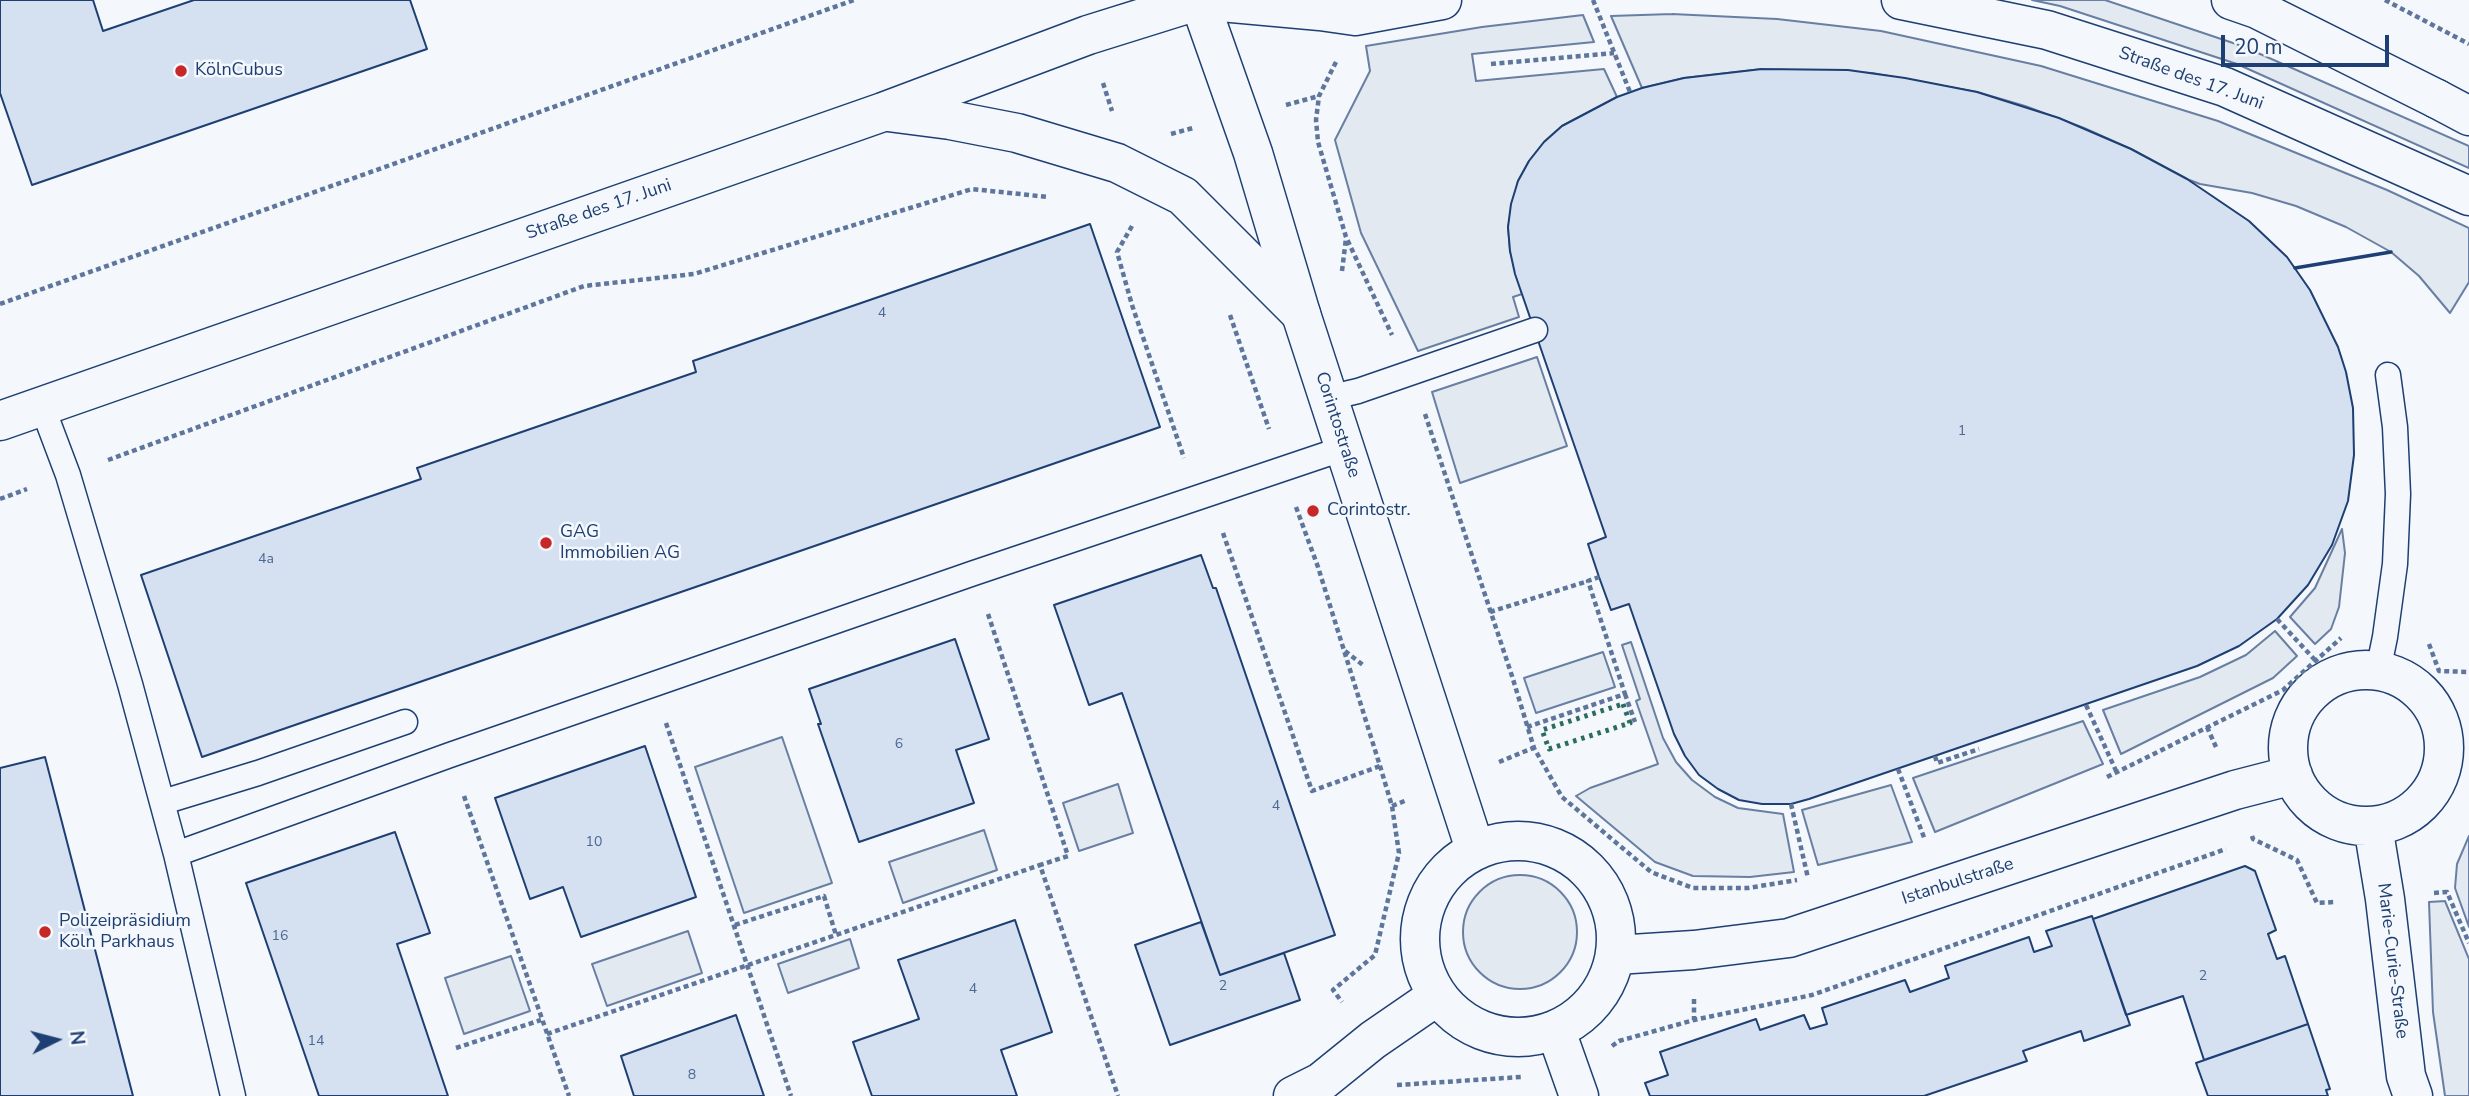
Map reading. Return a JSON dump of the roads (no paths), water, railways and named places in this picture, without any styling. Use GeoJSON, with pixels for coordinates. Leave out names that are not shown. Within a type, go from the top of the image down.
{"type":"FeatureCollection","features":[{"type":"Feature","properties":{"kind":"street","name":"Straße des 17. Juni"},"geometry":{"type":"LineString","coordinates":[[0,421],[883,112],[1088,35],[1200,0],[1355,16],[1442,0]]}},
{"type":"Feature","properties":{"kind":"street","name":"Corintostraße"},"geometry":{"type":"LineString","coordinates":[[1200,0],[1253,153],[1301,314],[1475,849]]}},
{"type":"Feature","properties":{"kind":"street","name":"Straße des 17. Juni"},"geometry":{"type":"LineString","coordinates":[[1901,0],[2047,30],[2225,88],[2469,196]]}},
{"type":"Feature","properties":{"kind":"street"},"geometry":{"type":"LineString","coordinates":[[2231,0],[2257,9],[2459,109]]}},
{"type":"Feature","properties":{"kind":"street"},"geometry":{"type":"LineString","coordinates":[[883,112],[950,120],[1017,133],[1118,163],[1183,196],[1301,314]]}},
{"type":"Feature","properties":{"kind":"street"},"geometry":{"type":"LineString","coordinates":[[2382,654],[2402,678],[2423,693],[2457,737],[2427,797],[2403,817],[2373,826],[2353,825],[2334,819],[2317,808],[2303,793],[2293,775],[2288,748],[2292,722],[2306,698],[2326,681],[2382,654]]}},
{"type":"Feature","properties":{"kind":"street","name":"Istanbulstraße"},"geometry":{"type":"LineString","coordinates":[[1616,955],[1694,950],[1789,937],[2235,790],[2293,775]]}},
{"type":"Feature","properties":{"kind":"street","name":"Marie-Curie-Straße"},"geometry":{"type":"LineString","coordinates":[[2373,826],[2385,899],[2406,1076],[2413,1096]]}},
{"type":"Feature","properties":{"kind":"street"},"geometry":{"type":"LineString","coordinates":[[1505,840],[1536,841],[1564,851],[1589,870],[1607,895],[1615,924],[1616,955],[1605,987],[1584,1013],[1556,1031],[1524,1038],[1490,1034],[1460,1020],[1437,996],[1424,971],[1419,942],[1423,914],[1433,887],[1452,865],[1475,849],[1505,840]]}},
{"type":"Feature","properties":{"kind":"street"},"geometry":{"type":"LineString","coordinates":[[1293,1096],[1321,1082],[1373,1040],[1437,996]]}},
{"type":"Feature","properties":{"kind":"street"},"geometry":{"type":"LineString","coordinates":[[1556,1031],[1579,1096]]}},
{"type":"Feature","properties":{"kind":"lane"},"geometry":{"type":"LineString","coordinates":[[1328,398],[1358,391],[1535,330]]}},
{"type":"Feature","properties":{"kind":"lane"},"geometry":{"type":"LineString","coordinates":[[2382,654],[2395,564],[2398,494],[2395,427],[2388,375]]}},
{"type":"Feature","properties":{"kind":"lane"},"geometry":{"type":"LineString","coordinates":[[42,406],[68,475],[131,684],[176,854],[233,1096]]}},
{"type":"Feature","properties":{"kind":"lane"},"geometry":{"type":"LineString","coordinates":[[176,854],[450,755],[974,573],[1345,448]]}},
{"type":"Feature","properties":{"kind":"lane"},"geometry":{"type":"LineString","coordinates":[[163,802],[258,773],[405,722]]}},
{"type":"Feature","properties":{"kind":"place","name":"KölnCubus"},"geometry":{"type":"Point","coordinates":[181,71]}},
{"type":"Feature","properties":{"kind":"place","name":"Corintostr."},"geometry":{"type":"Point","coordinates":[1313,511]}},
{"type":"Feature","properties":{"kind":"place","name":"GAG Immobilien AG"},"geometry":{"type":"Point","coordinates":[546,543]}},
{"type":"Feature","properties":{"kind":"place","name":"Polizeipräsidium Köln Parkhaus"},"geometry":{"type":"Point","coordinates":[45,932]}}]}
